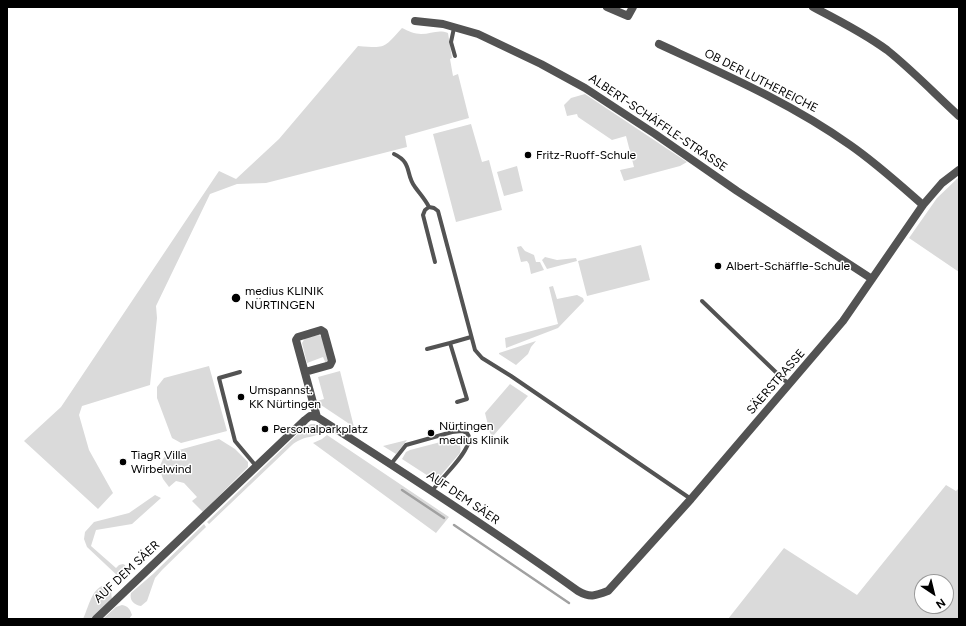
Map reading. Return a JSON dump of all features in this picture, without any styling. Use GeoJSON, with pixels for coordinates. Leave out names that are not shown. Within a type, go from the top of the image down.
{"type":"FeatureCollection","features":[{"type":"Feature","properties":{"kind":"street"},"geometry":{"type":"LineString","coordinates":[[607,7],[628,16],[632,7]]}},
{"type":"Feature","properties":{"kind":"street"},"geometry":{"type":"LineString","coordinates":[[813,7],[840,21],[886,50],[908,68],[959,116]]}},
{"type":"Feature","properties":{"kind":"street","name":"ALBERT-SCHÄFFLE-STRASSE"},"geometry":{"type":"LineString","coordinates":[[415,21],[443,24],[478,34],[585,88],[737,191],[872,279]]}},
{"type":"Feature","properties":{"kind":"street","name":"OB DER LUTHEREICHE"},"geometry":{"type":"LineString","coordinates":[[658,44],[743,83],[798,111],[850,144],[923,205]]}},
{"type":"Feature","properties":{"kind":"street","name":"SÄERSTRASSE"},"geometry":{"type":"LineString","coordinates":[[595,596],[608,591],[613,586],[691,499],[790,384],[843,321],[923,205],[942,183],[959,170]]}},
{"type":"Feature","properties":{"kind":"street"},"geometry":{"type":"LineString","coordinates":[[306,372],[330,365],[332,361],[324,332],[321,330],[298,337],[296,340],[306,372],[317,417]]}},
{"type":"Feature","properties":{"kind":"street","name":"AUF DEM SÄER"},"geometry":{"type":"LineString","coordinates":[[96,619],[310,416],[317,417],[391,464],[578,591],[586,596],[595,596]]}},
{"type":"Feature","properties":{"kind":"lane"},"geometry":{"type":"LineString","coordinates":[[454,28],[451,42],[455,56]]}},
{"type":"Feature","properties":{"kind":"lane"},"geometry":{"type":"LineString","coordinates":[[394,154],[400,157],[408,167],[413,185],[426,199],[429,207]]}},
{"type":"Feature","properties":{"kind":"lane"},"geometry":{"type":"LineString","coordinates":[[429,207],[425,210],[423,215],[435,262]]}},
{"type":"Feature","properties":{"kind":"lane"},"geometry":{"type":"LineString","coordinates":[[429,207],[438,211],[471,337],[475,350],[482,358],[511,376],[691,499]]}},
{"type":"Feature","properties":{"kind":"lane"},"geometry":{"type":"LineString","coordinates":[[702,301],[784,380],[790,384]]}},
{"type":"Feature","properties":{"kind":"lane"},"geometry":{"type":"LineString","coordinates":[[427,349],[471,337]]}},
{"type":"Feature","properties":{"kind":"lane"},"geometry":{"type":"LineString","coordinates":[[450,343],[467,399],[457,402]]}},
{"type":"Feature","properties":{"kind":"lane"},"geometry":{"type":"LineString","coordinates":[[240,372],[219,378],[236,441],[256,466]]}},
{"type":"Feature","properties":{"kind":"lane"},"geometry":{"type":"LineString","coordinates":[[391,464],[406,445],[452,432],[462,431],[467,433],[470,439],[464,453],[431,491]]}},
{"type":"Feature","properties":{"kind":"shaded area"},"geometry":{"type":"Polygon","coordinates":[[[402,28],[419,34],[438,32],[448,33],[453,76],[458,74],[469,118],[405,136],[407,147],[266,183],[237,184],[210,194],[156,306],[157,318],[150,385],[82,406],[79,415],[89,450],[113,493],[98,509],[24,441],[61,407],[219,171],[236,179],[279,139],[358,46],[383,46],[402,28]]]}},
{"type":"Feature","properties":{"kind":"shaded area"},"geometry":{"type":"Polygon","coordinates":[[[585,94],[687,162],[680,166],[624,181],[620,170],[634,167],[626,136],[612,140],[578,117],[577,114],[567,116],[564,105],[571,98],[585,94]]]}},
{"type":"Feature","properties":{"kind":"shaded area"},"geometry":{"type":"Polygon","coordinates":[[[471,124],[482,162],[489,160],[502,210],[456,222],[433,134],[471,124]]]}},
{"type":"Feature","properties":{"kind":"shaded area"},"geometry":{"type":"Polygon","coordinates":[[[517,166],[523,191],[504,196],[497,172],[517,166]]]}},
{"type":"Feature","properties":{"kind":"shaded area"},"geometry":{"type":"Polygon","coordinates":[[[959,177],[959,272],[909,238],[937,198],[959,177]]]}},
{"type":"Feature","properties":{"kind":"shaded area"},"geometry":{"type":"Polygon","coordinates":[[[641,245],[650,280],[587,296],[578,261],[641,245]]]}},
{"type":"Feature","properties":{"kind":"shaded area"},"geometry":{"type":"Polygon","coordinates":[[[521,246],[525,251],[534,255],[536,262],[540,262],[544,270],[531,274],[527,261],[521,262],[517,247],[521,246]]]}},
{"type":"Feature","properties":{"kind":"shaded area"},"geometry":{"type":"Polygon","coordinates":[[[545,257],[557,260],[576,258],[577,261],[547,269],[542,260],[545,257]]]}},
{"type":"Feature","properties":{"kind":"shaded area"},"geometry":{"type":"Polygon","coordinates":[[[553,286],[557,299],[577,295],[583,298],[584,301],[558,328],[506,348],[505,338],[558,324],[549,287],[553,286]]]}},
{"type":"Feature","properties":{"kind":"shaded area"},"geometry":{"type":"Polygon","coordinates":[[[319,335],[323,338],[329,360],[326,364],[323,357],[307,363],[302,343],[305,338],[319,335]]]}},
{"type":"Feature","properties":{"kind":"shaded area"},"geometry":{"type":"Polygon","coordinates":[[[536,341],[528,354],[516,365],[499,354],[499,353],[536,341]]]}},
{"type":"Feature","properties":{"kind":"shaded area"},"geometry":{"type":"Polygon","coordinates":[[[209,366],[227,431],[181,443],[172,438],[157,398],[157,387],[164,378],[209,366]]]}},
{"type":"Feature","properties":{"kind":"shaded area"},"geometry":{"type":"Polygon","coordinates":[[[340,371],[354,427],[317,401],[324,399],[318,377],[340,371]]]}},
{"type":"Feature","properties":{"kind":"shaded area"},"geometry":{"type":"Polygon","coordinates":[[[510,384],[528,396],[493,436],[490,433],[485,413],[510,384]]]}},
{"type":"Feature","properties":{"kind":"shaded area"},"geometry":{"type":"Polygon","coordinates":[[[311,424],[320,424],[323,428],[319,434],[303,438],[294,444],[209,524],[207,522],[304,428],[311,424]]]}},
{"type":"Feature","properties":{"kind":"shaded area"},"geometry":{"type":"Polygon","coordinates":[[[327,435],[449,517],[436,533],[313,443],[327,435]]]}},
{"type":"Feature","properties":{"kind":"shaded area"},"geometry":{"type":"Polygon","coordinates":[[[219,439],[235,449],[248,462],[248,467],[203,512],[192,501],[197,497],[184,483],[176,481],[169,487],[163,479],[159,468],[163,459],[168,453],[219,439]]]}},
{"type":"Feature","properties":{"kind":"shaded area"},"geometry":{"type":"Polygon","coordinates":[[[452,439],[459,444],[461,448],[460,453],[436,481],[402,459],[406,452],[410,450],[452,439]]]}},
{"type":"Feature","properties":{"kind":"shaded area"},"geometry":{"type":"Polygon","coordinates":[[[407,440],[396,454],[383,446],[407,440]]]}},
{"type":"Feature","properties":{"kind":"shaded area"},"geometry":{"type":"Polygon","coordinates":[[[946,485],[956,491],[959,488],[959,619],[728,619],[784,548],[857,595],[946,485]]]}},
{"type":"Feature","properties":{"kind":"shaded area"},"geometry":{"type":"Polygon","coordinates":[[[155,495],[161,498],[132,524],[96,530],[91,546],[116,568],[119,565],[125,565],[127,573],[121,579],[87,547],[84,539],[85,532],[94,522],[129,513],[155,495]]]}},
{"type":"Feature","properties":{"kind":"shaded area"},"geometry":{"type":"Polygon","coordinates":[[[204,524],[206,527],[155,578],[147,601],[141,606],[136,605],[131,600],[131,593],[153,574],[204,524]]]}},
{"type":"Feature","properties":{"kind":"shaded area"},"geometry":{"type":"Polygon","coordinates":[[[102,586],[111,591],[112,600],[92,619],[83,619],[92,596],[98,588],[102,586]]]}},
{"type":"Feature","properties":{"kind":"shaded area"},"geometry":{"type":"Polygon","coordinates":[[[122,605],[127,607],[132,615],[129,619],[103,619],[116,607],[122,605]]]}},
{"type":"Feature","properties":{"kind":"waterway"},"geometry":{"type":"LineString","coordinates":[[402,490],[444,518]]}},
{"type":"Feature","properties":{"kind":"waterway"},"geometry":{"type":"LineString","coordinates":[[454,525],[569,603]]}},
{"type":"Feature","properties":{"kind":"place","name":"Fritz-Ruoff-Schule"},"geometry":{"type":"Point","coordinates":[528,155]}},
{"type":"Feature","properties":{"kind":"place","name":"Albert-Schäffle-Schule"},"geometry":{"type":"Point","coordinates":[718,266]}},
{"type":"Feature","properties":{"kind":"place","name":"medius KLINIK NÜRTINGEN"},"geometry":{"type":"Point","coordinates":[236,298]}},
{"type":"Feature","properties":{"kind":"place","name":"Umspannst. KK Nürtingen"},"geometry":{"type":"Point","coordinates":[241,397]}},
{"type":"Feature","properties":{"kind":"place","name":"Personalparkplatz"},"geometry":{"type":"Point","coordinates":[265,429]}},
{"type":"Feature","properties":{"kind":"place","name":"Nürtingen medius Klinik"},"geometry":{"type":"Point","coordinates":[431,433]}},
{"type":"Feature","properties":{"kind":"place","name":"TiagR Villa Wirbelwind"},"geometry":{"type":"Point","coordinates":[123,462]}}]}
